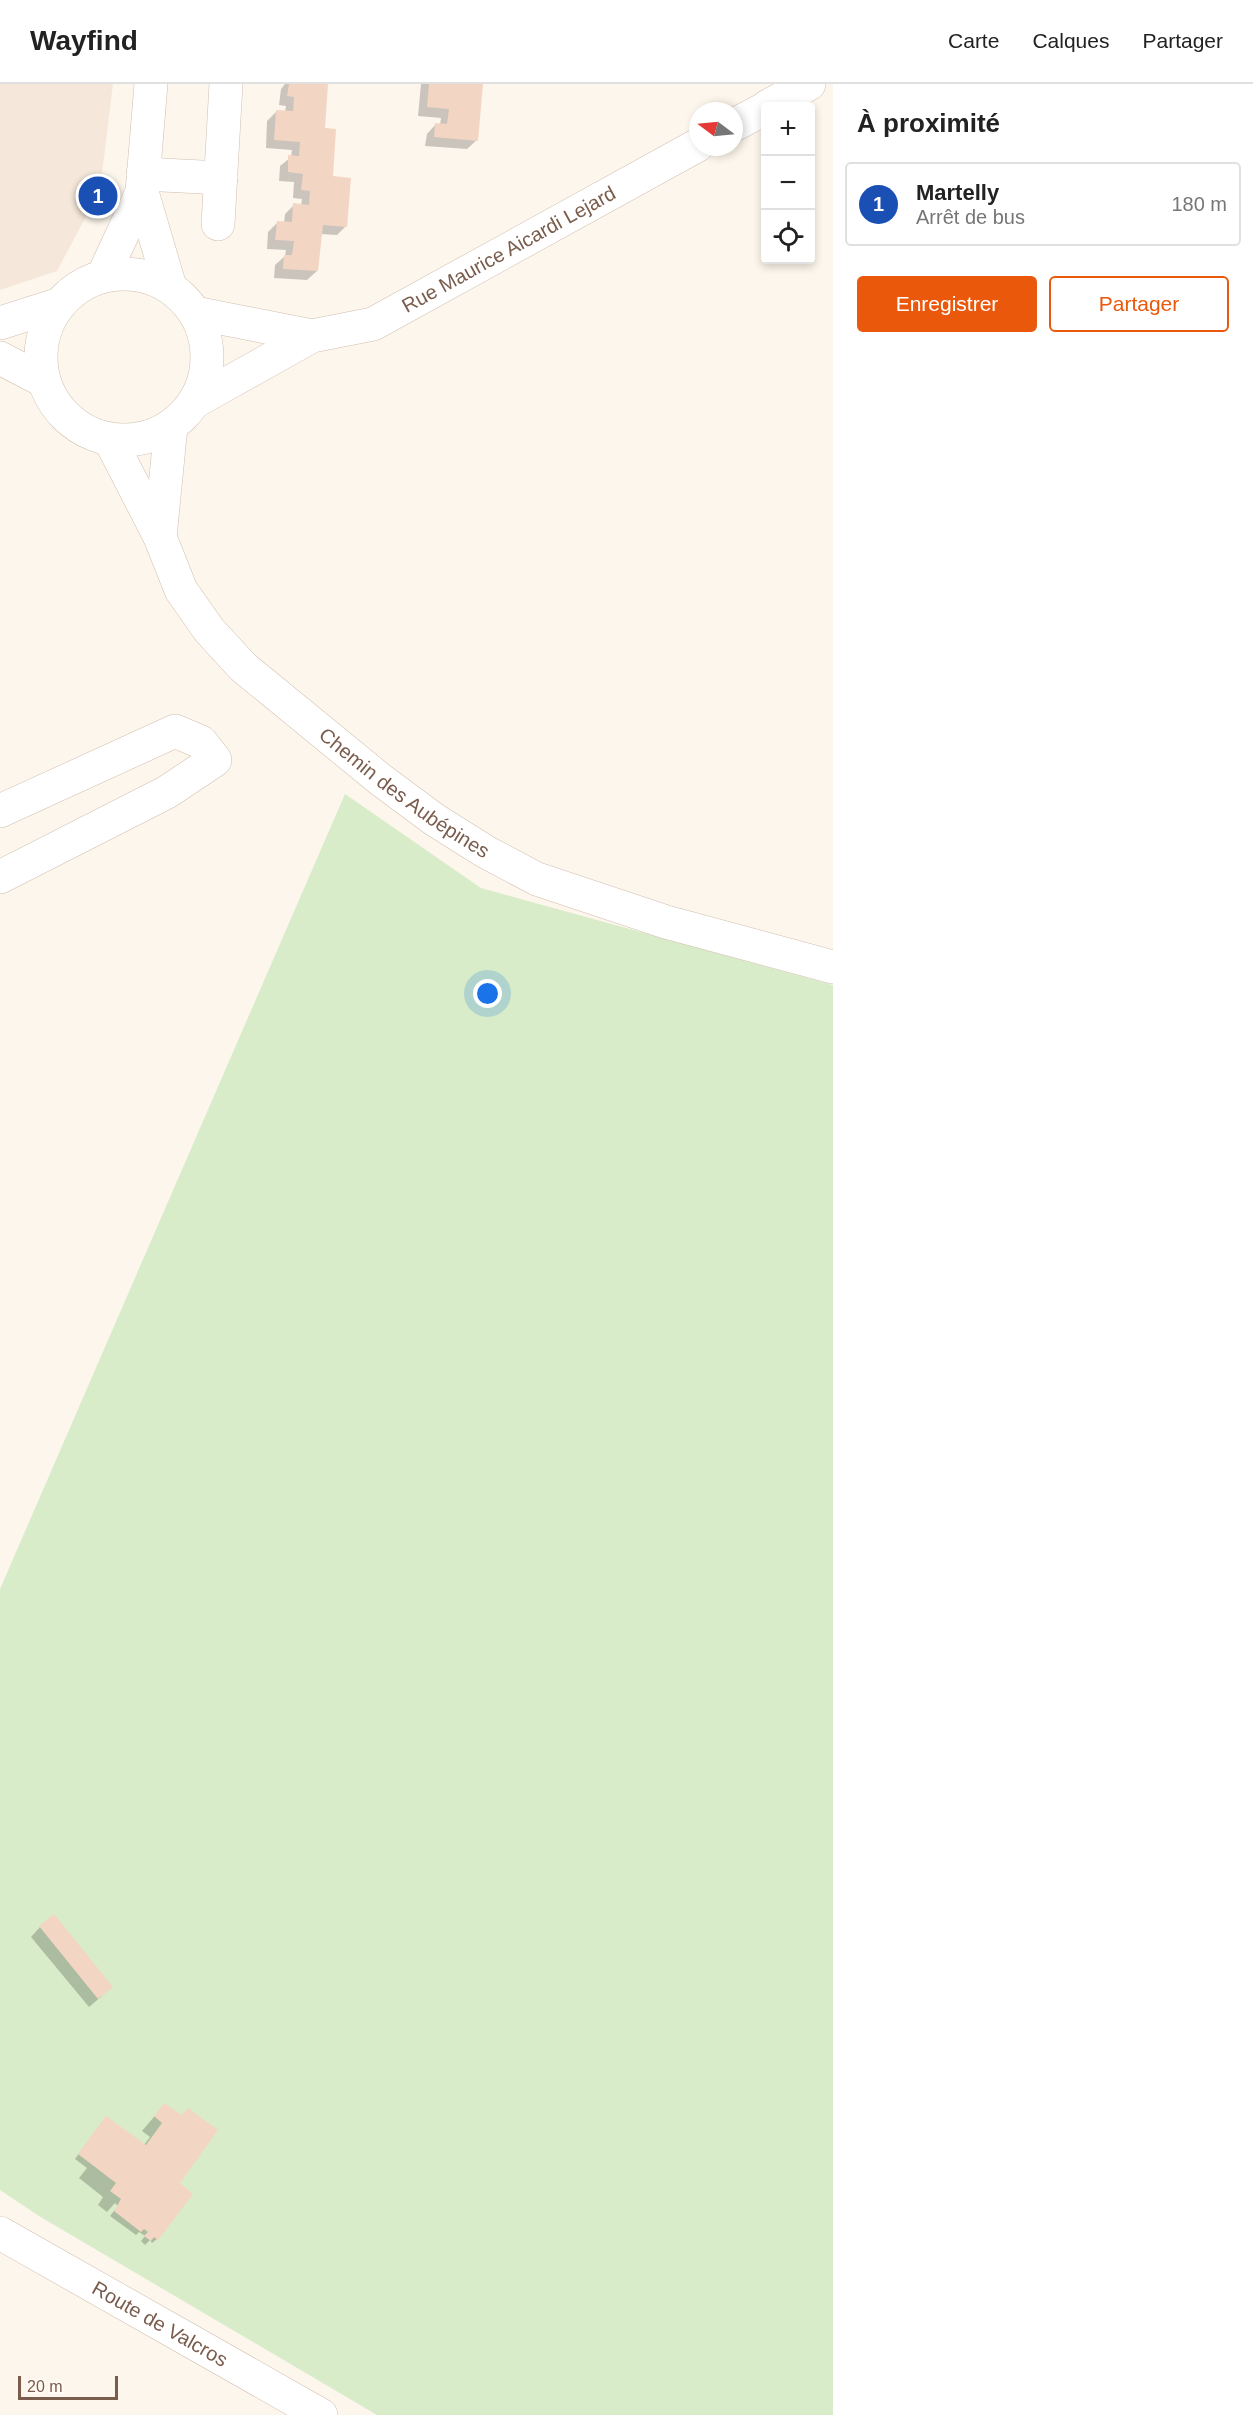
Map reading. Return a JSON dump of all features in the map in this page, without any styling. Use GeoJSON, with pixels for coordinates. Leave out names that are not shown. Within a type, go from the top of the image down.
{"type":"FeatureCollection","features":[{"type":"Feature","properties":{"kind":"street"},"geometry":{"type":"LineString","coordinates":[[150,84],[143,183],[171,287]]}},
{"type":"Feature","properties":{"kind":"street"},"geometry":{"type":"LineString","coordinates":[[218,224],[226,84]]}},
{"type":"Feature","properties":{"kind":"street"},"geometry":{"type":"LineString","coordinates":[[776,102],[809,84]]}},
{"type":"Feature","properties":{"kind":"street"},"geometry":{"type":"LineString","coordinates":[[743,120],[761,110]]}},
{"type":"Feature","properties":{"kind":"street","name":"Rue Maurice Aicardi Lejard"},"geometry":{"type":"LineString","coordinates":[[196,401],[312,336],[373,324],[689,150]]}},
{"type":"Feature","properties":{"kind":"street"},"geometry":{"type":"LineString","coordinates":[[143,183],[220,178]]}},
{"type":"Feature","properties":{"kind":"street"},"geometry":{"type":"LineString","coordinates":[[103,276],[143,183]]}},
{"type":"Feature","properties":{"kind":"street"},"geometry":{"type":"LineString","coordinates":[[126,274],[149,277],[171,287],[195,313],[205,334],[208,357],[205,380],[196,401],[185,415],[152,436],[132,441],[110,440],[88,433],[69,420],[54,402],[44,381],[41,361],[43,340],[49,321],[60,304],[80,287],[103,276],[126,274]]}},
{"type":"Feature","properties":{"kind":"street"},"geometry":{"type":"LineString","coordinates":[[0,323],[60,304]]}},
{"type":"Feature","properties":{"kind":"street","name":"Rue Maurice Aicardi Lejard"},"geometry":{"type":"LineString","coordinates":[[195,313],[312,336]]}},
{"type":"Feature","properties":{"kind":"street"},"geometry":{"type":"LineString","coordinates":[[0,358],[44,381]]}},
{"type":"Feature","properties":{"kind":"street"},"geometry":{"type":"LineString","coordinates":[[160,537],[171,426]]}},
{"type":"Feature","properties":{"kind":"street","name":"Chemin des Aubépines"},"geometry":{"type":"LineString","coordinates":[[110,440],[160,537],[181,590],[209,630],[243,667],[381,780],[435,820],[486,852],[537,879],[666,922],[833,967]]}},
{"type":"Feature","properties":{"kind":"street"},"geometry":{"type":"LineString","coordinates":[[0,811],[175,731],[201,742],[215,760],[167,792],[0,877]]}},
{"type":"Feature","properties":{"kind":"street","name":"Route de Valcros"},"geometry":{"type":"LineString","coordinates":[[0,2233],[321,2415]]}},
{"type":"Feature","properties":{"kind":"shaded area"},"geometry":{"type":"Polygon","coordinates":[[[0,84],[113,84],[100,190],[57,271],[0,290],[0,84]]]}},
{"type":"Feature","properties":{"kind":"green space"},"geometry":{"type":"Polygon","coordinates":[[[345,794],[481,888],[833,985],[833,2415],[377,2415],[39,2216],[0,2190],[0,1589],[345,794]]]}},
{"type":"Feature","properties":{"kind":"building"},"geometry":{"type":"Polygon","coordinates":[[[289,84],[328,84],[325,128],[336,129],[333,176],[351,178],[347,227],[323,225],[318,271],[283,269],[284,255],[292,255],[294,241],[275,240],[277,221],[292,222],[293,203],[309,205],[310,191],[301,190],[303,174],[288,172],[288,155],[299,156],[300,142],[274,140],[276,110],[293,111],[294,97],[287,96],[289,84]]]}},
{"type":"Feature","properties":{"kind":"building"},"geometry":{"type":"Polygon","coordinates":[[[429,84],[483,84],[478,141],[434,137],[435,123],[447,124],[449,109],[427,107],[429,84]]]}},
{"type":"Feature","properties":{"kind":"building"},"geometry":{"type":"Polygon","coordinates":[[[54,1914],[113,1987],[98,1999],[39,1926],[54,1914]]]}},
{"type":"Feature","properties":{"kind":"building"},"geometry":{"type":"Polygon","coordinates":[[[164,2103],[182,2115],[188,2108],[218,2130],[180,2183],[193,2194],[158,2240],[154,2237],[151,2241],[144,2236],[148,2232],[144,2229],[141,2232],[114,2211],[121,2199],[110,2191],[116,2183],[78,2154],[106,2116],[146,2145],[162,2123],[154,2116],[164,2103]]]}},
{"type":"Feature","properties":{"kind":"place","name":"Martelly"},"geometry":{"type":"Point","coordinates":[98,196]}}]}
